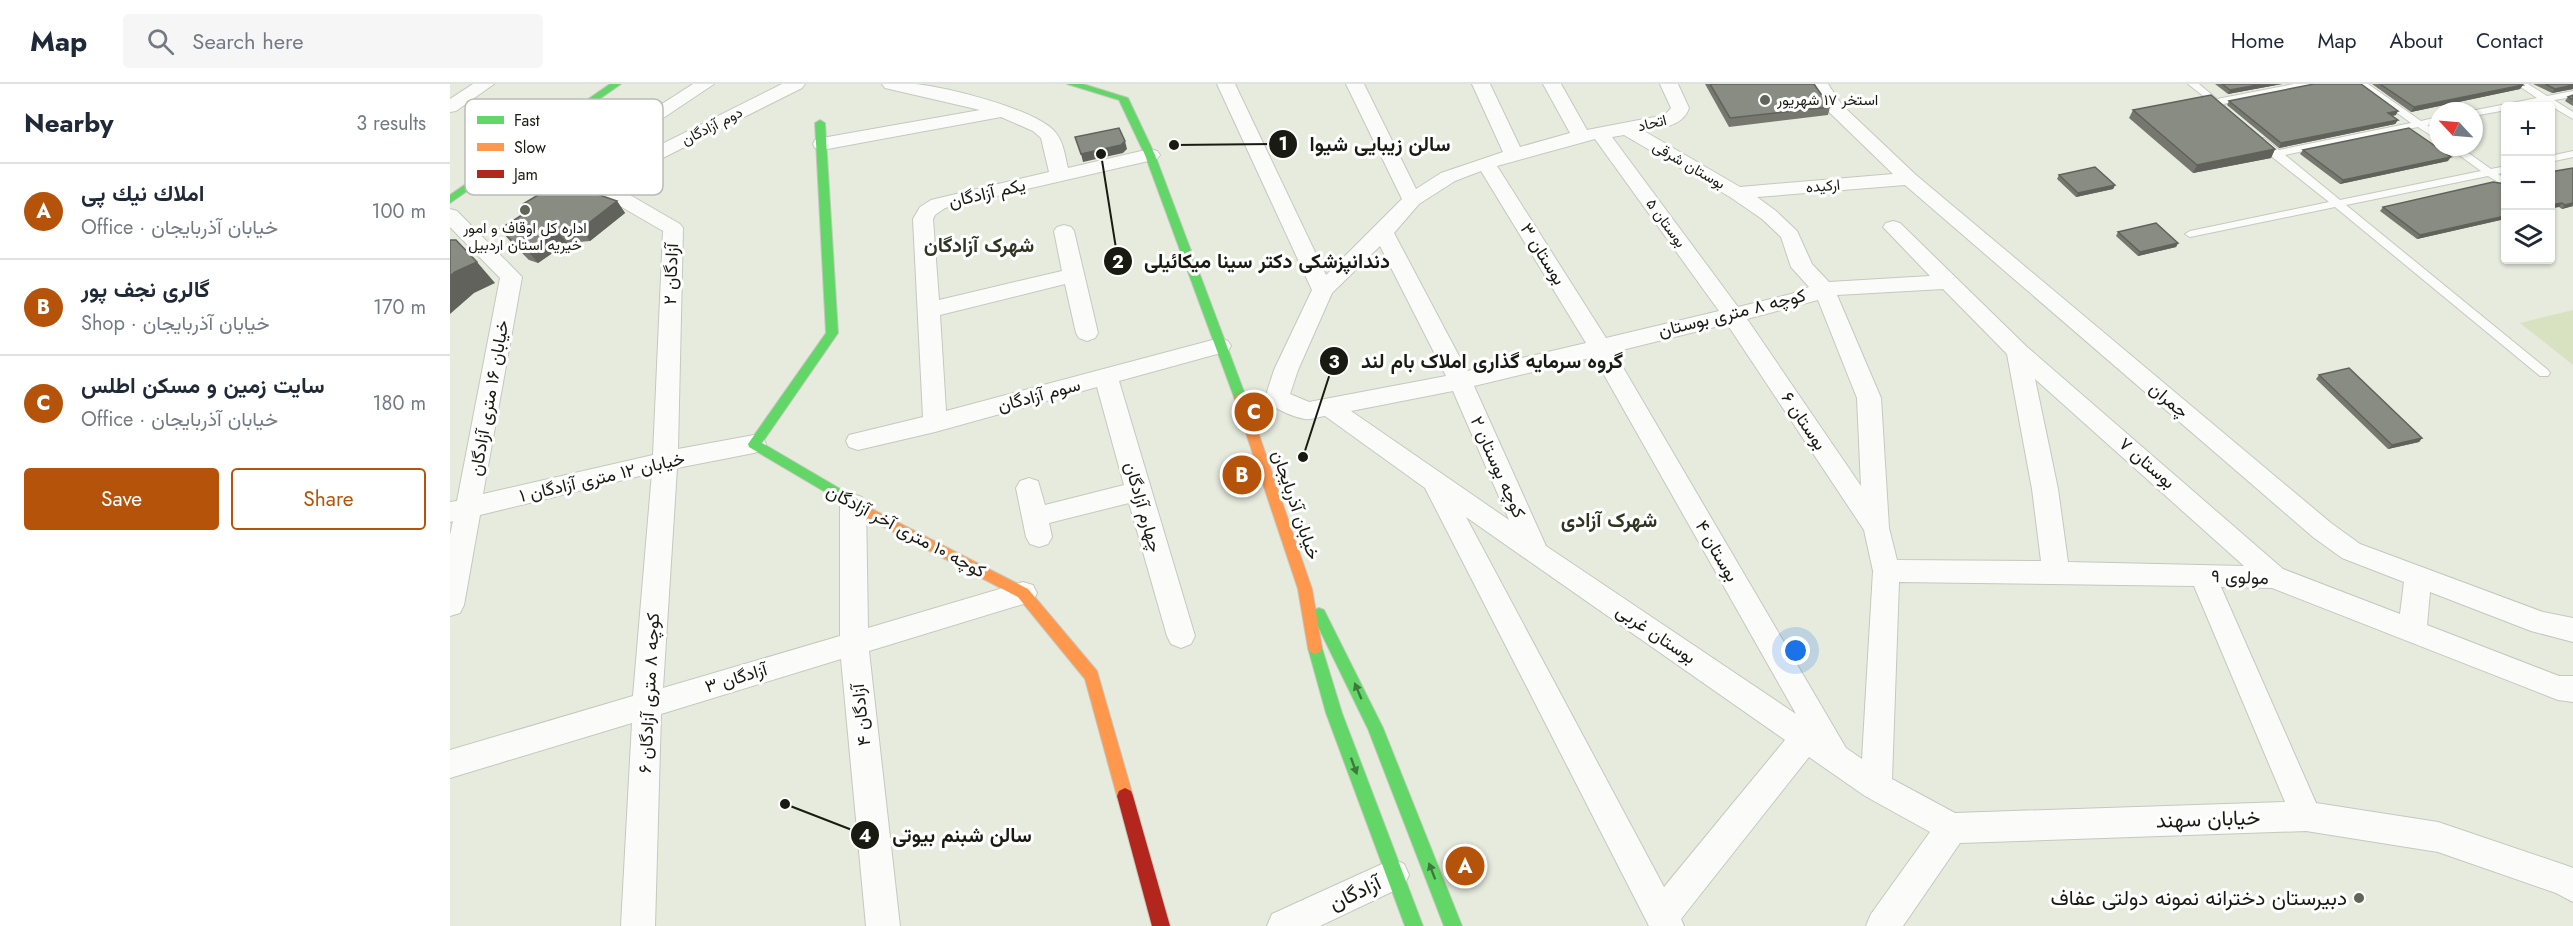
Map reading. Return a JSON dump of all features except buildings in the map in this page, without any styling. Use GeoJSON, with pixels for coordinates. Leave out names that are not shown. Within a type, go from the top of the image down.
{"type":"FeatureCollection","features":[{"type":"Feature","properties":{"kind":"street"},"geometry":{"type":"LineString","coordinates":[[450,107],[484,84]]}},
{"type":"Feature","properties":{"kind":"street"},"geometry":{"type":"LineString","coordinates":[[595,99],[616,84]]}},
{"type":"Feature","properties":{"kind":"street"},"geometry":{"type":"LineString","coordinates":[[663,111],[705,84]]}},
{"type":"Feature","properties":{"kind":"street","name":"دوم آزادگان"},"geometry":{"type":"LineString","coordinates":[[663,150],[796,84]]}},
{"type":"Feature","properties":{"kind":"street"},"geometry":{"type":"LineString","coordinates":[[891,84],[1004,112],[1041,126],[1049,136],[1060,176]]}},
{"type":"Feature","properties":{"kind":"street","name":"خیابان آذربایجان"},"geometry":{"type":"LineString","coordinates":[[1072,84],[1126,95],[1244,408],[1305,589],[1314,644],[1334,713],[1414,926]]}},
{"type":"Feature","properties":{"kind":"street"},"geometry":{"type":"LineString","coordinates":[[1226,84],[1323,290]]}},
{"type":"Feature","properties":{"kind":"street"},"geometry":{"type":"LineString","coordinates":[[1355,84],[1412,200]]}},
{"type":"Feature","properties":{"kind":"street"},"geometry":{"type":"LineString","coordinates":[[1481,84],[1515,154]]}},
{"type":"Feature","properties":{"kind":"street","name":"بوستان ۵"},"geometry":{"type":"LineString","coordinates":[[1552,84],[1732,314]]}},
{"type":"Feature","properties":{"kind":"street","name":"اتحاد"},"geometry":{"type":"LineString","coordinates":[[1627,129],[1671,119],[1678,114],[1680,108],[1669,84]]}},
{"type":"Feature","properties":{"kind":"street","name":"چمران"},"geometry":{"type":"LineString","coordinates":[[1819,84],[1836,110],[1909,179],[2322,530],[2351,551],[2541,623],[2573,630]]}},
{"type":"Feature","properties":{"kind":"street"},"geometry":{"type":"LineString","coordinates":[[822,144],[1004,112]]}},
{"type":"Feature","properties":{"kind":"street"},"geometry":{"type":"LineString","coordinates":[[754,444],[832,333],[820,123]]}},
{"type":"Feature","properties":{"kind":"street"},"geometry":{"type":"LineString","coordinates":[[1244,408],[1277,398],[1286,370],[1323,290],[1383,232],[1412,200],[1448,177],[1486,163],[1591,134],[1627,129]]}},
{"type":"Feature","properties":{"kind":"street","name":"بوستان شرقی"},"geometry":{"type":"LineString","coordinates":[[1627,129],[1737,193],[1769,215],[1790,235],[1802,267],[1824,289]]}},
{"type":"Feature","properties":{"kind":"street","name":"یکم آزادگان"},"geometry":{"type":"LineString","coordinates":[[935,423],[923,219],[927,211],[938,204],[1150,155]]}},
{"type":"Feature","properties":{"kind":"street","name":"بوستان ۳"},"geometry":{"type":"LineString","coordinates":[[1486,163],[1599,346]]}},
{"type":"Feature","properties":{"kind":"street","name":"ارکیده"},"geometry":{"type":"LineString","coordinates":[[1737,193],[1909,179]]}},
{"type":"Feature","properties":{"kind":"street"},"geometry":{"type":"LineString","coordinates":[[450,200],[465,190]]}},
{"type":"Feature","properties":{"kind":"street","name":"آزادگان ۲"},"geometry":{"type":"LineString","coordinates":[[615,195],[673,228],[665,461]]}},
{"type":"Feature","properties":{"kind":"street","name":"خیابان ۱۶ متری آزادگان"},"geometry":{"type":"LineString","coordinates":[[450,215],[464,243],[511,277],[460,510],[450,605]]}},
{"type":"Feature","properties":{"kind":"street","name":"بوستان ۷"},"geometry":{"type":"LineString","coordinates":[[1893,227],[2018,351],[2274,577]]}},
{"type":"Feature","properties":{"kind":"street"},"geometry":{"type":"LineString","coordinates":[[1064,231],[1087,333]]}},
{"type":"Feature","properties":{"kind":"street","name":"کوچه بوستان ۲"},"geometry":{"type":"LineString","coordinates":[[1383,232],[1460,381],[1536,553]]}},
{"type":"Feature","properties":{"kind":"street"},"geometry":{"type":"LineString","coordinates":[[929,310],[1073,275]]}},
{"type":"Feature","properties":{"kind":"street","name":"کوچه ۸ متری بوستان"},"geometry":{"type":"LineString","coordinates":[[1277,398],[1307,411],[1460,381],[1797,300],[1824,289],[1946,282]]}},
{"type":"Feature","properties":{"kind":"street"},"geometry":{"type":"LineString","coordinates":[[1824,289],[1869,398],[1876,528],[1886,571],[1876,786]]}},
{"type":"Feature","properties":{"kind":"street","name":"بوستان ۶"},"geometry":{"type":"LineString","coordinates":[[1732,314],[1876,528]]}},
{"type":"Feature","properties":{"kind":"street","name":"سوم آزادگان"},"geometry":{"type":"LineString","coordinates":[[858,441],[935,423],[1220,346]]}},
{"type":"Feature","properties":{"kind":"street","name":"بوستان ۴"},"geometry":{"type":"LineString","coordinates":[[1599,346],[1835,756]]}},
{"type":"Feature","properties":{"kind":"street"},"geometry":{"type":"LineString","coordinates":[[2018,351],[2045,489],[2056,572]]}},
{"type":"Feature","properties":{"kind":"street","name":"چهارم آزادگان"},"geometry":{"type":"LineString","coordinates":[[1106,378],[1181,636]]}},
{"type":"Feature","properties":{"kind":"street","name":"بوستان غربی"},"geometry":{"type":"LineString","coordinates":[[1329,407],[1536,553],[1876,786],[1952,828]]}},
{"type":"Feature","properties":{"kind":"street","name":"خیابان ۱۲ متری آزادگان ۱"},"geometry":{"type":"LineString","coordinates":[[460,510],[665,461],[754,444]]}},
{"type":"Feature","properties":{"kind":"street","name":"کوچه ۱۰ متری آخر آزادگان"},"geometry":{"type":"LineString","coordinates":[[754,444],[853,504],[1023,593],[1092,676],[1161,926]]}},
{"type":"Feature","properties":{"kind":"street","name":"کوچه ۸ متری آزادگان ۶"},"geometry":{"type":"LineString","coordinates":[[638,926],[647,705],[665,461]]}},
{"type":"Feature","properties":{"kind":"street","name":"بوستان غربی"},"geometry":{"type":"LineString","coordinates":[[1435,483],[1664,921]]}},
{"type":"Feature","properties":{"kind":"street"},"geometry":{"type":"LineString","coordinates":[[1029,488],[1037,527],[1137,491]]}},
{"type":"Feature","properties":{"kind":"street","name":"آزادگان ۴"},"geometry":{"type":"LineString","coordinates":[[853,504],[854,643],[883,926]]}},
{"type":"Feature","properties":{"kind":"street","name":"مولوی ۹"},"geometry":{"type":"LineString","coordinates":[[1886,571],[2274,577],[2558,688],[2573,689]]}},
{"type":"Feature","properties":{"kind":"street"},"geometry":{"type":"LineString","coordinates":[[2203,576],[2306,816]]}},
{"type":"Feature","properties":{"kind":"street"},"geometry":{"type":"LineString","coordinates":[[2412,631],[2418,577]]}},
{"type":"Feature","properties":{"kind":"street","name":"خیابان آذربایجان"},"geometry":{"type":"LineString","coordinates":[[1305,589],[1346,662],[1402,792],[1453,926]]}},
{"type":"Feature","properties":{"kind":"street","name":"آزادگان ۳"},"geometry":{"type":"LineString","coordinates":[[450,764],[1023,593]]}},
{"type":"Feature","properties":{"kind":"street"},"geometry":{"type":"LineString","coordinates":[[1664,921],[1806,736]]}},
{"type":"Feature","properties":{"kind":"street","name":"خیابان سهند"},"geometry":{"type":"LineString","coordinates":[[1952,828],[2306,816],[2438,837],[2565,881],[2573,886]]}},
{"type":"Feature","properties":{"kind":"street"},"geometry":{"type":"LineString","coordinates":[[1883,926],[1952,828]]}},
{"type":"Feature","properties":{"kind":"street","name":"آزادگان"},"geometry":{"type":"LineString","coordinates":[[1284,926],[1393,875]]}},
{"type":"Feature","properties":{"kind":"lane"},"geometry":{"type":"LineString","coordinates":[[2193,84],[2233,117]]}},
{"type":"Feature","properties":{"kind":"lane"},"geometry":{"type":"LineString","coordinates":[[2216,102],[2309,84]]}},
{"type":"Feature","properties":{"kind":"lane"},"geometry":{"type":"LineString","coordinates":[[2362,84],[2429,130]]}},
{"type":"Feature","properties":{"kind":"lane"},"geometry":{"type":"LineString","coordinates":[[2521,84],[2573,116]]}},
{"type":"Feature","properties":{"kind":"lane"},"geometry":{"type":"LineString","coordinates":[[2534,102],[2573,94]]}},
{"type":"Feature","properties":{"kind":"lane"},"geometry":{"type":"LineString","coordinates":[[2483,111],[2501,108]]}},
{"type":"Feature","properties":{"kind":"lane"},"geometry":{"type":"LineString","coordinates":[[2275,154],[2429,121]]}},
{"type":"Feature","properties":{"kind":"lane"},"geometry":{"type":"LineString","coordinates":[[2250,132],[2544,373]]}},
{"type":"Feature","properties":{"kind":"lane"},"geometry":{"type":"LineString","coordinates":[[2555,158],[2573,154]]}},
{"type":"Feature","properties":{"kind":"lane"},"geometry":{"type":"LineString","coordinates":[[2466,156],[2501,181]]}},
{"type":"Feature","properties":{"kind":"lane"},"geometry":{"type":"LineString","coordinates":[[2190,234],[2501,170]]}},
{"type":"Feature","properties":{"kind":"green space"},"geometry":{"type":"Polygon","coordinates":[[[2573,310],[2573,365],[2520,323],[2573,310]]]}},
{"type":"Feature","properties":{"kind":"traffic: fast"},"geometry":{"type":"LineString","coordinates":[[595,99],[616,84]]}},
{"type":"Feature","properties":{"kind":"traffic: fast"},"geometry":{"type":"LineString","coordinates":[[1072,84],[1123,98],[1150,155],[1240,397]]}},
{"type":"Feature","properties":{"kind":"traffic: fast"},"geometry":{"type":"LineString","coordinates":[[820,123],[832,333],[754,444],[866,511]]}},
{"type":"Feature","properties":{"kind":"traffic: fast"},"geometry":{"type":"LineString","coordinates":[[450,200],[465,190]]}},
{"type":"Feature","properties":{"kind":"traffic: fast"},"geometry":{"type":"LineString","coordinates":[[1319,614],[1375,728],[1453,926]]}},
{"type":"Feature","properties":{"kind":"traffic: fast"},"geometry":{"type":"LineString","coordinates":[[1315,648],[1334,713],[1414,926]]}},
{"type":"Feature","properties":{"kind":"traffic: slow"},"geometry":{"type":"LineString","coordinates":[[1240,397],[1305,589],[1315,648]]}},
{"type":"Feature","properties":{"kind":"traffic: slow"},"geometry":{"type":"LineString","coordinates":[[866,511],[1023,593],[1092,676],[1125,796]]}},
{"type":"Feature","properties":{"kind":"traffic: jam"},"geometry":{"type":"LineString","coordinates":[[1125,796],[1161,926]]}},
{"type":"Feature","properties":{"kind":"place","name":"استخر ١٧ شهریور"},"geometry":{"type":"Point","coordinates":[1765,100]}},
{"type":"Feature","properties":{"kind":"place","name":"سالن زیبایی شیوا"},"geometry":{"type":"Point","coordinates":[1174,145]}},
{"type":"Feature","properties":{"kind":"place","name":"دندانپزشکی دکتر سینا میکائیلی"},"geometry":{"type":"Point","coordinates":[1101,154]}},
{"type":"Feature","properties":{"kind":"place","name":"اداره کل اوقاف و امور خیریه استان اردبیل"},"geometry":{"type":"Point","coordinates":[525,210]}},
{"type":"Feature","properties":{"kind":"place","name":"سایت زمین و مسکن اطلس"},"geometry":{"type":"Point","coordinates":[1254,412]}},
{"type":"Feature","properties":{"kind":"place","name":"گروه سرمایه گذاری املاک بام لند"},"geometry":{"type":"Point","coordinates":[1303,457]}},
{"type":"Feature","properties":{"kind":"place","name":"گالری نجف پور"},"geometry":{"type":"Point","coordinates":[1242,475]}},
{"type":"Feature","properties":{"kind":"place","name":"سالن شبنم بیوتی"},"geometry":{"type":"Point","coordinates":[785,804]}},
{"type":"Feature","properties":{"kind":"place","name":"املاك نيك پى"},"geometry":{"type":"Point","coordinates":[1465,866]}},
{"type":"Feature","properties":{"kind":"place","name":"دبیرستان دخترانه نمونه دولتی عفاف"},"geometry":{"type":"Point","coordinates":[2359,898]}},
{"type":"Feature","properties":{"kind":"district","name":"شهرک آزادگان"},"geometry":{"type":"Point","coordinates":[979,245]}},
{"type":"Feature","properties":{"kind":"district","name":"شهرک آزادی"},"geometry":{"type":"Point","coordinates":[1609,520]}}]}
